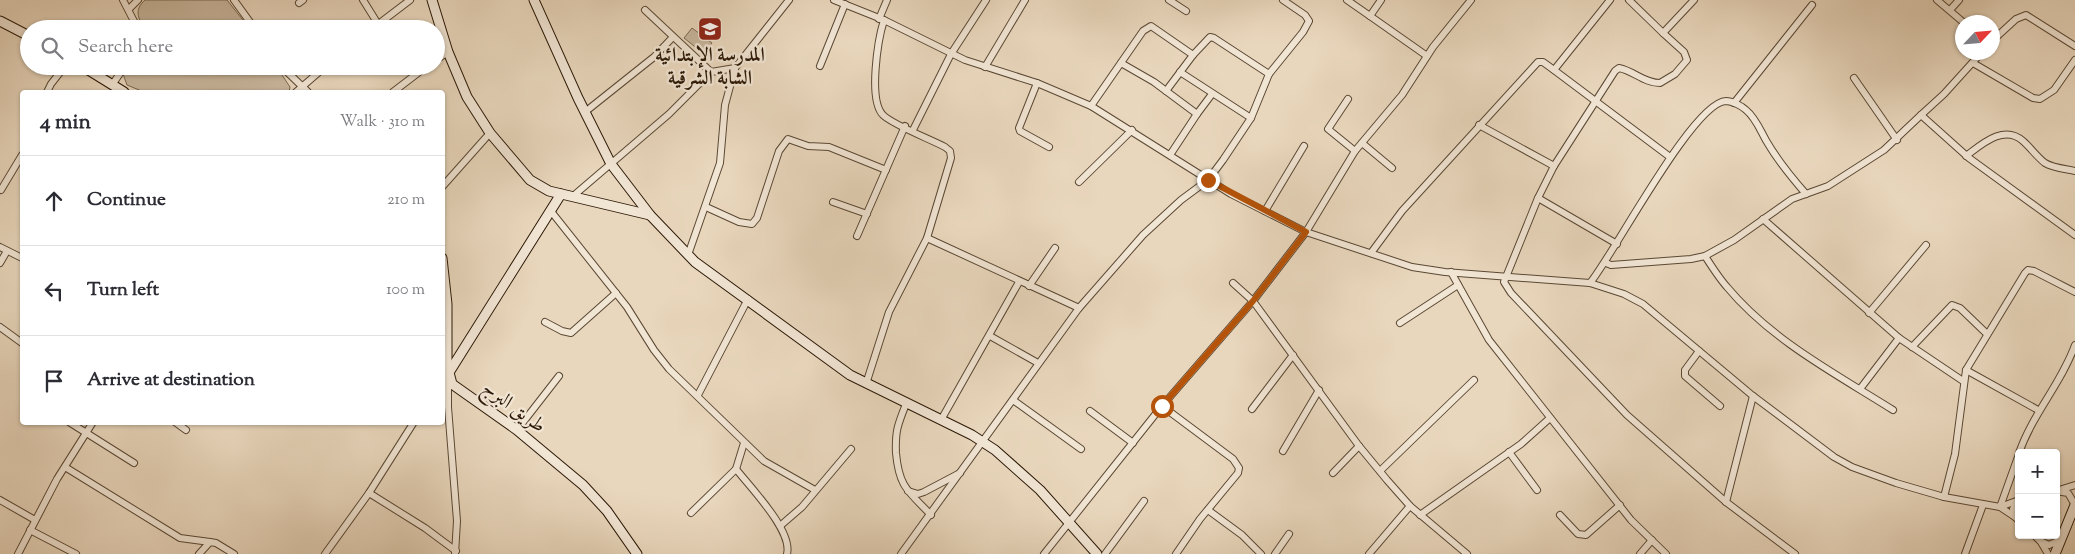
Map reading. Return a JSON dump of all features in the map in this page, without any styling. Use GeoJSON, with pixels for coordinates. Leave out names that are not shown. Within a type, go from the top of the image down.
{"type":"FeatureCollection","features":[{"type":"Feature","properties":{"kind":"street"},"geometry":{"type":"LineString","coordinates":[[123,0],[134,20]]}},
{"type":"Feature","properties":{"kind":"street"},"geometry":{"type":"LineString","coordinates":[[128,9],[138,0]]}},
{"type":"Feature","properties":{"kind":"street"},"geometry":{"type":"LineString","coordinates":[[363,0],[376,20]]}},
{"type":"Feature","properties":{"kind":"street"},"geometry":{"type":"LineString","coordinates":[[383,20],[410,0]]}},
{"type":"Feature","properties":{"kind":"street"},"geometry":{"type":"LineString","coordinates":[[432,0],[438,20]]}},
{"type":"Feature","properties":{"kind":"street"},"geometry":{"type":"LineString","coordinates":[[534,0],[611,164],[650,215],[688,255],[824,357],[866,384],[941,420],[983,443],[1018,469],[1097,554]]}},
{"type":"Feature","properties":{"kind":"street"},"geometry":{"type":"LineString","coordinates":[[688,255],[720,163],[725,105],[735,68],[789,0]]}},
{"type":"Feature","properties":{"kind":"street"},"geometry":{"type":"LineString","coordinates":[[834,0],[882,20],[951,54],[1037,83],[1092,106],[1208,180],[1306,232],[1412,267],[1590,283],[1624,294],[1643,304],[1753,396],[1843,462],[1880,478],[1944,497],[2000,507],[2015,501]]}},
{"type":"Feature","properties":{"kind":"street"},"geometry":{"type":"LineString","coordinates":[[866,384],[889,312],[927,238],[951,158],[950,151],[882,114],[876,97],[878,40],[887,0]]}},
{"type":"Feature","properties":{"kind":"street"},"geometry":{"type":"LineString","coordinates":[[912,130],[951,54],[986,0]]}},
{"type":"Feature","properties":{"kind":"street"},"geometry":{"type":"LineString","coordinates":[[985,67],[1025,0]]}},
{"type":"Feature","properties":{"kind":"street"},"geometry":{"type":"LineString","coordinates":[[1169,0],[1186,11]]}},
{"type":"Feature","properties":{"kind":"street"},"geometry":{"type":"LineString","coordinates":[[901,554],[963,471],[1038,362],[1078,308],[1143,235],[1182,200],[1208,180],[1251,118],[1269,74],[1303,32],[1309,21],[1305,15],[1283,0]]}},
{"type":"Feature","properties":{"kind":"street"},"geometry":{"type":"LineString","coordinates":[[1347,0],[1427,56]]}},
{"type":"Feature","properties":{"kind":"street"},"geometry":{"type":"LineString","coordinates":[[1370,16],[1381,0]]}},
{"type":"Feature","properties":{"kind":"street"},"geometry":{"type":"LineString","coordinates":[[1044,554],[1162,406],[1253,301],[1306,232],[1355,151],[1402,95],[1427,56],[1471,0]]}},
{"type":"Feature","properties":{"kind":"street"},"geometry":{"type":"LineString","coordinates":[[1554,70],[1610,0]]}},
{"type":"Feature","properties":{"kind":"street"},"geometry":{"type":"LineString","coordinates":[[1629,0],[1686,55],[1687,60],[1683,67],[1660,83],[1640,78],[1619,68],[1554,166],[1538,198],[1504,282],[1507,288],[1627,415],[1726,502],[1795,554]]}},
{"type":"Feature","properties":{"kind":"street"},"geometry":{"type":"LineString","coordinates":[[1663,33],[1694,0]]}},
{"type":"Feature","properties":{"kind":"street"},"geometry":{"type":"LineString","coordinates":[[1937,0],[1955,15]]}},
{"type":"Feature","properties":{"kind":"street"},"geometry":{"type":"LineString","coordinates":[[1950,10],[1959,0]]}},
{"type":"Feature","properties":{"kind":"street"},"geometry":{"type":"LineString","coordinates":[[236,1],[249,20]]}},
{"type":"Feature","properties":{"kind":"street"},"geometry":{"type":"LineString","coordinates":[[820,66],[845,4]]}},
{"type":"Feature","properties":{"kind":"street"},"geometry":{"type":"LineString","coordinates":[[1734,103],[1812,5]]}},
{"type":"Feature","properties":{"kind":"street"},"geometry":{"type":"LineString","coordinates":[[645,10],[672,38],[711,72]]}},
{"type":"Feature","properties":{"kind":"street"},"geometry":{"type":"LineString","coordinates":[[2000,34],[2016,19],[2026,15],[2075,46]]}},
{"type":"Feature","properties":{"kind":"street"},"geometry":{"type":"LineString","coordinates":[[0,21],[20,31]]}},
{"type":"Feature","properties":{"kind":"street"},"geometry":{"type":"LineString","coordinates":[[1092,106],[1143,31],[1151,26],[1193,55]]}},
{"type":"Feature","properties":{"kind":"street"},"geometry":{"type":"LineString","coordinates":[[1166,90],[1193,55],[1210,37],[1269,74]]}},
{"type":"Feature","properties":{"kind":"street"},"geometry":{"type":"LineString","coordinates":[[585,112],[641,67],[672,38]]}},
{"type":"Feature","properties":{"kind":"street"},"geometry":{"type":"LineString","coordinates":[[445,42],[467,97],[490,133],[530,180],[539,187],[561,194],[650,215]]}},
{"type":"Feature","properties":{"kind":"street"},"geometry":{"type":"LineString","coordinates":[[1606,263],[1691,259],[1705,256],[1792,199],[1828,186],[1884,150],[1897,140],[1976,60]]}},
{"type":"Feature","properties":{"kind":"street"},"geometry":{"type":"LineString","coordinates":[[1974,63],[2032,98],[2040,99],[2054,90],[2075,60]]}},
{"type":"Feature","properties":{"kind":"street"},"geometry":{"type":"LineString","coordinates":[[1371,253],[1402,211],[1538,62],[1543,62],[1670,157]]}},
{"type":"Feature","properties":{"kind":"street"},"geometry":{"type":"LineString","coordinates":[[1121,63],[1166,90],[1197,114]]}},
{"type":"Feature","properties":{"kind":"street"},"geometry":{"type":"LineString","coordinates":[[572,197],[669,114],[711,72],[735,68]]}},
{"type":"Feature","properties":{"kind":"street"},"geometry":{"type":"LineString","coordinates":[[1180,72],[1251,118]]}},
{"type":"Feature","properties":{"kind":"street"},"geometry":{"type":"LineString","coordinates":[[49,90],[58,75]]}},
{"type":"Feature","properties":{"kind":"street"},"geometry":{"type":"LineString","coordinates":[[96,75],[121,90]]}},
{"type":"Feature","properties":{"kind":"street"},"geometry":{"type":"LineString","coordinates":[[112,85],[119,75]]}},
{"type":"Feature","properties":{"kind":"street"},"geometry":{"type":"LineString","coordinates":[[288,75],[299,90],[316,75]]}},
{"type":"Feature","properties":{"kind":"street"},"geometry":{"type":"LineString","coordinates":[[396,90],[415,75]]}},
{"type":"Feature","properties":{"kind":"street"},"geometry":{"type":"LineString","coordinates":[[1854,78],[1897,140]]}},
{"type":"Feature","properties":{"kind":"street"},"geometry":{"type":"LineString","coordinates":[[1037,83],[1019,128],[1020,131],[1049,147]]}},
{"type":"Feature","properties":{"kind":"street"},"geometry":{"type":"LineString","coordinates":[[1170,155],[1212,94]]}},
{"type":"Feature","properties":{"kind":"street"},"geometry":{"type":"LineString","coordinates":[[1348,99],[1328,129],[1355,151]]}},
{"type":"Feature","properties":{"kind":"street"},"geometry":{"type":"LineString","coordinates":[[1590,283],[1606,263],[1670,157],[1712,108],[1726,101],[1734,103],[1748,112],[1784,166],[1806,194]]}},
{"type":"Feature","properties":{"kind":"street"},"geometry":{"type":"LineString","coordinates":[[1921,115],[1966,156],[2075,235]]}},
{"type":"Feature","properties":{"kind":"street"},"geometry":{"type":"LineString","coordinates":[[1479,125],[1554,166]]}},
{"type":"Feature","properties":{"kind":"street"},"geometry":{"type":"LineString","coordinates":[[857,236],[905,126]]}},
{"type":"Feature","properties":{"kind":"street"},"geometry":{"type":"LineString","coordinates":[[1079,182],[1132,130]]}},
{"type":"Feature","properties":{"kind":"street"},"geometry":{"type":"LineString","coordinates":[[445,184],[490,133]]}},
{"type":"Feature","properties":{"kind":"street"},"geometry":{"type":"LineString","coordinates":[[1966,156],[2000,134],[2008,134],[2022,140],[2047,164],[2075,171]]}},
{"type":"Feature","properties":{"kind":"street"},"geometry":{"type":"LineString","coordinates":[[706,207],[739,222],[752,224],[757,218],[779,151],[788,139],[808,146],[830,147],[886,170]]}},
{"type":"Feature","properties":{"kind":"street"},"geometry":{"type":"LineString","coordinates":[[1362,143],[1392,168]]}},
{"type":"Feature","properties":{"kind":"street"},"geometry":{"type":"LineString","coordinates":[[1265,211],[1304,146]]}},
{"type":"Feature","properties":{"kind":"street"},"geometry":{"type":"LineString","coordinates":[[1,190],[20,158]]}},
{"type":"Feature","properties":{"kind":"street"},"geometry":{"type":"LineString","coordinates":[[445,377],[561,194]]}},
{"type":"Feature","properties":{"kind":"street"},"geometry":{"type":"LineString","coordinates":[[1538,198],[1617,244]]}},
{"type":"Feature","properties":{"kind":"street"},"geometry":{"type":"LineString","coordinates":[[833,202],[867,214]]}},
{"type":"Feature","properties":{"kind":"street"},"geometry":{"type":"LineString","coordinates":[[550,210],[616,293],[659,356],[678,378],[698,395],[744,443],[768,463],[815,490]]}},
{"type":"Feature","properties":{"kind":"street"},"geometry":{"type":"LineString","coordinates":[[1763,219],[1899,338],[1963,381]]}},
{"type":"Feature","properties":{"kind":"street"},"geometry":{"type":"LineString","coordinates":[[927,238],[1078,308]]}},
{"type":"Feature","properties":{"kind":"street"},"geometry":{"type":"LineString","coordinates":[[1869,313],[1926,245]]}},
{"type":"Feature","properties":{"kind":"street"},"geometry":{"type":"LineString","coordinates":[[0,247],[20,257]]}},
{"type":"Feature","properties":{"kind":"street"},"geometry":{"type":"LineString","coordinates":[[1028,286],[1055,248]]}},
{"type":"Feature","properties":{"kind":"street"},"geometry":{"type":"LineString","coordinates":[[0,264],[7,251]]}},
{"type":"Feature","properties":{"kind":"street"},"geometry":{"type":"LineString","coordinates":[[1705,256],[1728,288],[1759,318],[1810,358],[1893,410]]}},
{"type":"Feature","properties":{"kind":"street"},"geometry":{"type":"LineString","coordinates":[[1944,497],[1955,454],[1963,381],[1966,370],[1987,334],[2028,270],[2034,271],[2075,292]]}},
{"type":"Feature","properties":{"kind":"street"},"geometry":{"type":"LineString","coordinates":[[1451,272],[1489,340],[1620,505],[1666,554]]}},
{"type":"Feature","properties":{"kind":"street"},"geometry":{"type":"LineString","coordinates":[[941,420],[1019,282]]}},
{"type":"Feature","properties":{"kind":"street"},"geometry":{"type":"LineString","coordinates":[[1233,283],[1253,301],[1359,446],[1410,506],[1467,554]]}},
{"type":"Feature","properties":{"kind":"street"},"geometry":{"type":"LineString","coordinates":[[1400,323],[1458,285]]}},
{"type":"Feature","properties":{"kind":"street"},"geometry":{"type":"LineString","coordinates":[[445,286],[447,304],[445,377],[457,521],[456,552]]}},
{"type":"Feature","properties":{"kind":"street"},"geometry":{"type":"LineString","coordinates":[[545,322],[562,331],[571,333],[616,293]]}},
{"type":"Feature","properties":{"kind":"street"},"geometry":{"type":"LineString","coordinates":[[698,395],[748,299]]}},
{"type":"Feature","properties":{"kind":"street"},"geometry":{"type":"LineString","coordinates":[[1912,347],[1952,305],[1960,308],[1987,334]]}},
{"type":"Feature","properties":{"kind":"street"},"geometry":{"type":"LineString","coordinates":[[0,328],[20,342]]}},
{"type":"Feature","properties":{"kind":"street"},"geometry":{"type":"LineString","coordinates":[[990,336],[1038,362]]}},
{"type":"Feature","properties":{"kind":"street"},"geometry":{"type":"LineString","coordinates":[[1860,390],[1899,338]]}},
{"type":"Feature","properties":{"kind":"street"},"geometry":{"type":"LineString","coordinates":[[2020,449],[2038,410],[2057,385],[2075,347]]}},
{"type":"Feature","properties":{"kind":"street"},"geometry":{"type":"LineString","coordinates":[[1699,351],[1685,370],[1685,376],[1720,406]]}},
{"type":"Feature","properties":{"kind":"street"},"geometry":{"type":"LineString","coordinates":[[1252,409],[1293,355]]}},
{"type":"Feature","properties":{"kind":"street"},"geometry":{"type":"LineString","coordinates":[[1966,370],[2038,410]]}},
{"type":"Feature","properties":{"kind":"street"},"geometry":{"type":"LineString","coordinates":[[517,430],[559,376]]}},
{"type":"Feature","properties":{"kind":"street","name":"طريق البرج"},"geometry":{"type":"LineString","coordinates":[[445,377],[459,390],[517,430],[599,501],[625,534],[637,554]]}},
{"type":"Feature","properties":{"kind":"street"},"geometry":{"type":"LineString","coordinates":[[1380,471],[1474,380]]}},
{"type":"Feature","properties":{"kind":"street"},"geometry":{"type":"LineString","coordinates":[[1283,451],[1319,390]]}},
{"type":"Feature","properties":{"kind":"street"},"geometry":{"type":"LineString","coordinates":[[1726,502],[1753,396]]}},
{"type":"Feature","properties":{"kind":"street"},"geometry":{"type":"LineString","coordinates":[[1013,400],[1081,450]]}},
{"type":"Feature","properties":{"kind":"street"},"geometry":{"type":"LineString","coordinates":[[906,404],[894,437],[897,468],[907,490],[931,515]]}},
{"type":"Feature","properties":{"kind":"street"},"geometry":{"type":"LineString","coordinates":[[1162,406],[1232,459],[1238,468],[1238,473],[1176,554]]}},
{"type":"Feature","properties":{"kind":"street"},"geometry":{"type":"LineString","coordinates":[[1090,411],[1133,443]]}},
{"type":"Feature","properties":{"kind":"street"},"geometry":{"type":"LineString","coordinates":[[1420,515],[1509,452],[1550,418]]}},
{"type":"Feature","properties":{"kind":"street"},"geometry":{"type":"LineString","coordinates":[[74,425],[134,462]]}},
{"type":"Feature","properties":{"kind":"street"},"geometry":{"type":"LineString","coordinates":[[18,554],[65,467],[91,425]]}},
{"type":"Feature","properties":{"kind":"street"},"geometry":{"type":"LineString","coordinates":[[179,425],[186,430]]}},
{"type":"Feature","properties":{"kind":"street"},"geometry":{"type":"LineString","coordinates":[[325,554],[369,493],[412,425]]}},
{"type":"Feature","properties":{"kind":"street"},"geometry":{"type":"LineString","coordinates":[[690,513],[736,469],[744,443]]}},
{"type":"Feature","properties":{"kind":"street"},"geometry":{"type":"LineString","coordinates":[[1333,473],[1359,446]]}},
{"type":"Feature","properties":{"kind":"street"},"geometry":{"type":"LineString","coordinates":[[780,526],[802,507],[850,449]]}},
{"type":"Feature","properties":{"kind":"street"},"geometry":{"type":"LineString","coordinates":[[1509,452],[1537,490]]}},
{"type":"Feature","properties":{"kind":"street"},"geometry":{"type":"LineString","coordinates":[[2000,507],[2015,464]]}},
{"type":"Feature","properties":{"kind":"street"},"geometry":{"type":"LineString","coordinates":[[65,467],[180,538],[216,542],[234,554]]}},
{"type":"Feature","properties":{"kind":"street"},"geometry":{"type":"LineString","coordinates":[[736,469],[780,526],[788,546],[787,554]]}},
{"type":"Feature","properties":{"kind":"street"},"geometry":{"type":"LineString","coordinates":[[907,490],[918,494],[924,492],[963,471]]}},
{"type":"Feature","properties":{"kind":"street"},"geometry":{"type":"LineString","coordinates":[[2060,490],[2075,485]]}},
{"type":"Feature","properties":{"kind":"street"},"geometry":{"type":"LineString","coordinates":[[2055,554],[2075,506],[2072,496],[2060,492]]}},
{"type":"Feature","properties":{"kind":"street"},"geometry":{"type":"LineString","coordinates":[[369,493],[425,528],[456,552]]}},
{"type":"Feature","properties":{"kind":"street"},"geometry":{"type":"LineString","coordinates":[[0,500],[35,520]]}},
{"type":"Feature","properties":{"kind":"street"},"geometry":{"type":"LineString","coordinates":[[1104,554],[1144,501]]}},
{"type":"Feature","properties":{"kind":"street"},"geometry":{"type":"LineString","coordinates":[[1560,515],[1578,534],[1586,535],[1620,505]]}},
{"type":"Feature","properties":{"kind":"street"},"geometry":{"type":"LineString","coordinates":[[1965,554],[1983,505]]}},
{"type":"Feature","properties":{"kind":"street"},"geometry":{"type":"LineString","coordinates":[[1370,554],[1410,506]]}},
{"type":"Feature","properties":{"kind":"street"},"geometry":{"type":"LineString","coordinates":[[2000,507],[2015,518]]}},
{"type":"Feature","properties":{"kind":"street"},"geometry":{"type":"LineString","coordinates":[[1208,510],[1242,535],[1261,554]]}},
{"type":"Feature","properties":{"kind":"street"},"geometry":{"type":"LineString","coordinates":[[30,530],[76,554]]}},
{"type":"Feature","properties":{"kind":"street"},"geometry":{"type":"LineString","coordinates":[[1275,554],[1289,534]]}},
{"type":"Feature","properties":{"kind":"street"},"geometry":{"type":"LineString","coordinates":[[2040,541],[2049,545],[2061,539]]}},
{"type":"Feature","properties":{"kind":"street"},"geometry":{"type":"LineString","coordinates":[[1640,554],[1652,540]]}},
{"type":"Feature","properties":{"kind":"street"},"geometry":{"type":"LineString","coordinates":[[2040,541],[2048,554]]}},
{"type":"Feature","properties":{"kind":"street"},"geometry":{"type":"LineString","coordinates":[[199,554],[210,542]]}},
{"type":"Feature","properties":{"kind":"shaded area"},"geometry":{"type":"Polygon","coordinates":[[[145,0],[227,0],[243,20],[140,20],[138,10],[145,0]]]}},
{"type":"Feature","properties":{"kind":"shaded area"},"geometry":{"type":"Polygon","coordinates":[[[692,28],[712,43],[704,54],[684,38],[692,28]]]}},
{"type":"Feature","properties":{"kind":"shaded area"},"geometry":{"type":"Polygon","coordinates":[[[123,75],[282,75],[290,87],[289,90],[139,90],[127,85],[123,75]]]}},
{"type":"Feature","properties":{"kind":"place","name":"المدرسة الإبتدائية الشابة الشرقية"},"geometry":{"type":"Point","coordinates":[710,29]}},
{"type":"Feature","properties":{"kind":"route"},"geometry":{"type":"LineString","coordinates":[[1162,406],[1253,301],[1306,232],[1231,194],[1208,180]]}}]}
